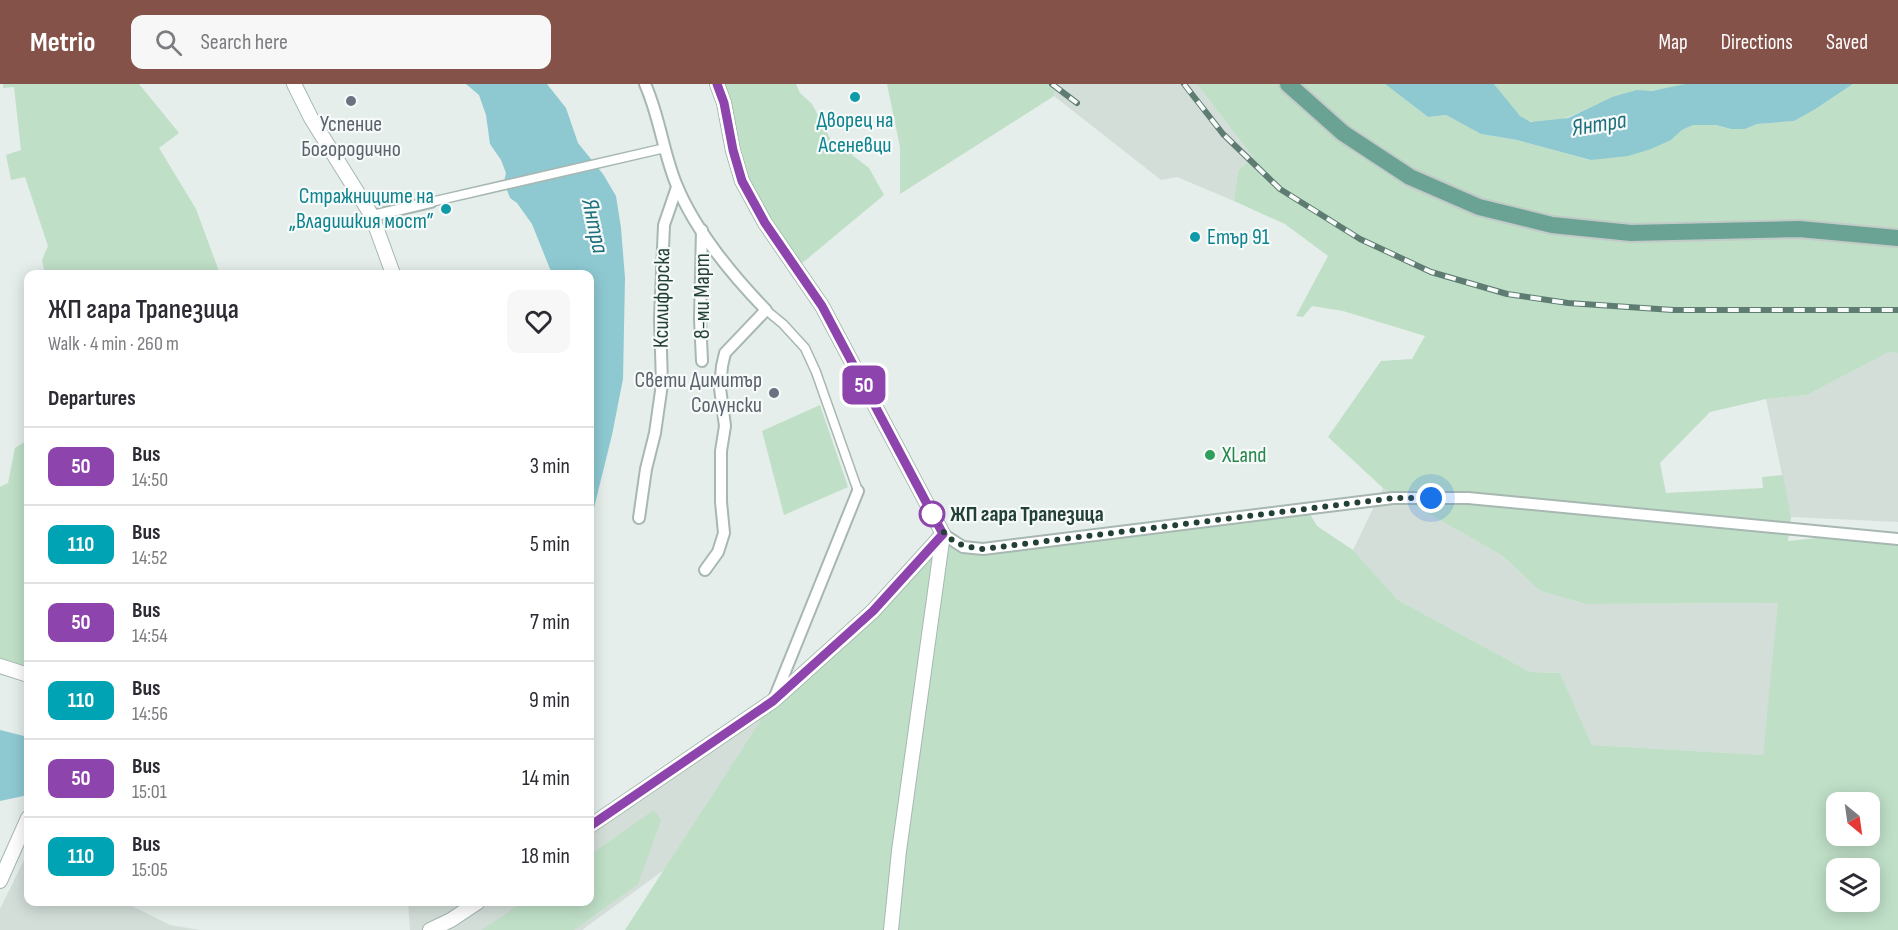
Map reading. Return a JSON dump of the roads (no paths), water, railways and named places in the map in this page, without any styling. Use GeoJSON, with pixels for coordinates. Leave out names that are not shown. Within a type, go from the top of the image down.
{"type":"FeatureCollection","features":[{"type":"Feature","properties":{"kind":"main road"},"geometry":{"type":"LineString","coordinates":[[1288,84],[1343,133],[1410,177],[1479,207],[1552,225],[1631,233],[1799,229],[1898,238]]}},
{"type":"Feature","properties":{"kind":"street"},"geometry":{"type":"LineString","coordinates":[[294,84],[311,118],[372,216],[392,270]]}},
{"type":"Feature","properties":{"kind":"street"},"geometry":{"type":"LineString","coordinates":[[645,84],[654,104],[677,187],[702,230],[736,279],[805,348],[816,372],[858,491],[773,701]]}},
{"type":"Feature","properties":{"kind":"street"},"geometry":{"type":"LineString","coordinates":[[717,84],[724,103],[742,181],[765,223],[822,306],[943,534],[963,547],[983,549],[1394,498],[1468,498],[1898,539]]}},
{"type":"Feature","properties":{"kind":"street"},"geometry":{"type":"LineString","coordinates":[[372,216],[665,148]]}},
{"type":"Feature","properties":{"kind":"street","name":"Ксилифорска"},"geometry":{"type":"LineString","coordinates":[[639,518],[662,384],[660,319],[664,225],[677,187]]}},
{"type":"Feature","properties":{"kind":"street","name":"8-ми Март"},"geometry":{"type":"LineString","coordinates":[[702,230],[700,318],[702,361]]}},
{"type":"Feature","properties":{"kind":"street"},"geometry":{"type":"LineString","coordinates":[[705,570],[718,552],[724,533],[721,502],[721,450],[725,426],[720,388],[725,353],[766,310]]}},
{"type":"Feature","properties":{"kind":"street"},"geometry":{"type":"LineString","coordinates":[[594,823],[773,701],[873,611],[943,534]]}},
{"type":"Feature","properties":{"kind":"street"},"geometry":{"type":"LineString","coordinates":[[891,930],[901,840],[943,534]]}},
{"type":"Feature","properties":{"kind":"street"},"geometry":{"type":"LineString","coordinates":[[0,666],[24,674]]}},
{"type":"Feature","properties":{"kind":"street"},"geometry":{"type":"LineString","coordinates":[[0,881],[24,827]]}},
{"type":"Feature","properties":{"kind":"street"},"geometry":{"type":"LineString","coordinates":[[430,930],[472,906]]}},
{"type":"Feature","properties":{"kind":"water","name":"Янтра"},"geometry":{"type":"Polygon","coordinates":[[[466,84],[547,84],[566,108],[578,143],[603,174],[616,196],[625,278],[623,379],[594,508],[594,270],[550,270],[532,224],[517,203],[510,198],[504,182],[506,173],[501,160],[490,144],[486,115],[479,95],[466,84]]]}},
{"type":"Feature","properties":{"kind":"water","name":"Янтра"},"geometry":{"type":"Polygon","coordinates":[[[1385,84],[1494,84],[1520,116],[1531,122],[1568,118],[1612,97],[1637,90],[1652,91],[1685,84],[1853,84],[1794,121],[1757,124],[1745,129],[1693,125],[1682,130],[1671,140],[1651,149],[1628,156],[1591,160],[1517,140],[1481,134],[1446,115],[1428,117],[1385,84]]]}},
{"type":"Feature","properties":{"kind":"water"},"geometry":{"type":"Polygon","coordinates":[[[0,730],[24,736],[24,796],[0,801],[0,730]]]}},
{"type":"Feature","properties":{"kind":"railway"},"geometry":{"type":"LineString","coordinates":[[1052,84],[1077,103]]}},
{"type":"Feature","properties":{"kind":"railway"},"geometry":{"type":"LineString","coordinates":[[1184,84],[1223,134],[1280,189],[1360,239],[1431,272],[1507,294],[1568,303],[1673,310],[1898,310]]}},
{"type":"Feature","properties":{"kind":"place","name":"Дворец на Асеневци"},"geometry":{"type":"Point","coordinates":[855,97]}},
{"type":"Feature","properties":{"kind":"place","name":"Успение Богородично"},"geometry":{"type":"Point","coordinates":[351,101]}},
{"type":"Feature","properties":{"kind":"place","name":"Стражниците на „Владишкия мост”"},"geometry":{"type":"Point","coordinates":[446,209]}},
{"type":"Feature","properties":{"kind":"place","name":"Етър 91"},"geometry":{"type":"Point","coordinates":[1195,237]}},
{"type":"Feature","properties":{"kind":"place","name":"Свети Димитър Солунски"},"geometry":{"type":"Point","coordinates":[774,393]}},
{"type":"Feature","properties":{"kind":"place","name":"XLand"},"geometry":{"type":"Point","coordinates":[1210,455]}},
{"type":"Feature","properties":{"kind":"place","name":"ЖП гара Трапезица"},"geometry":{"type":"Point","coordinates":[932,514]}}]}
